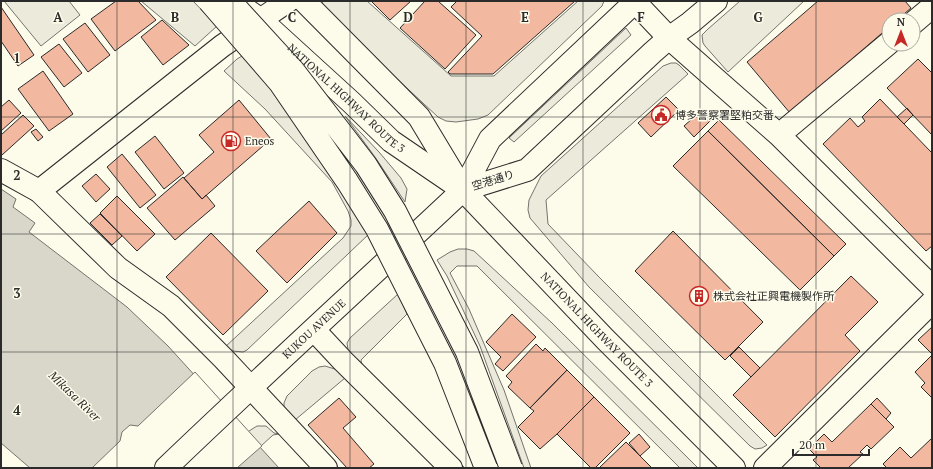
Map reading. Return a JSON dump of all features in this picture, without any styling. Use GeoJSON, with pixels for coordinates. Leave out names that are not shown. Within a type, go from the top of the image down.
{"type":"FeatureCollection","features":[{"type":"Feature","properties":{"kind":"main road"},"geometry":{"type":"LineString","coordinates":[[209,1],[280,83],[348,181],[377,229],[445,363],[486,468]]}},
{"type":"Feature","properties":{"kind":"main road"},"geometry":{"type":"LineString","coordinates":[[230,1],[292,70],[366,165],[395,211],[467,352],[511,468]]}},
{"type":"Feature","properties":{"kind":"main road","name":"NATIONAL HIGHWAY ROUTE 3"},"geometry":{"type":"LineString","coordinates":[[234,1],[261,20],[351,102],[391,141],[463,190],[605,339],[734,468]]}},
{"type":"Feature","properties":{"kind":"main road"},"geometry":{"type":"LineString","coordinates":[[39,191],[222,46],[288,1]]}},
{"type":"Feature","properties":{"kind":"main road","name":"NATIONAL HIGHWAY ROUTE 3"},"geometry":{"type":"LineString","coordinates":[[304,1],[419,117],[463,190]]}},
{"type":"Feature","properties":{"kind":"main road"},"geometry":{"type":"LineString","coordinates":[[635,1],[669,38],[779,135],[932,287]]}},
{"type":"Feature","properties":{"kind":"main road","name":"空港通り"},"geometry":{"type":"LineString","coordinates":[[463,190],[490,139],[635,1]]}},
{"type":"Feature","properties":{"kind":"main road","name":"空港通り"},"geometry":{"type":"LineString","coordinates":[[463,190],[527,170],[669,38],[690,23],[716,1]]}},
{"type":"Feature","properties":{"kind":"main road"},"geometry":{"type":"LineString","coordinates":[[921,16],[932,7]]}},
{"type":"Feature","properties":{"kind":"main road"},"geometry":{"type":"LineString","coordinates":[[779,135],[881,50]]}},
{"type":"Feature","properties":{"kind":"main road"},"geometry":{"type":"LineString","coordinates":[[1,170],[39,191],[118,268],[171,306],[246,391],[326,468]]}},
{"type":"Feature","properties":{"kind":"main road","name":"KUKOU AVENUE"},"geometry":{"type":"LineString","coordinates":[[166,468],[246,391],[314,330],[463,190]]}},
{"type":"Feature","properties":{"kind":"main road"},"geometry":{"type":"LineString","coordinates":[[765,468],[932,302]]}},
{"type":"Feature","properties":{"kind":"main road"},"geometry":{"type":"LineString","coordinates":[[314,330],[343,361],[451,468]]}},
{"type":"Feature","properties":{"kind":"shaded area"},"geometry":{"type":"Polygon","coordinates":[[[4,1],[69,1],[80,15],[41,46],[4,1]]]}},
{"type":"Feature","properties":{"kind":"shaded area"},"geometry":{"type":"Polygon","coordinates":[[[141,1],[193,1],[217,26],[195,46],[141,1]]]}},
{"type":"Feature","properties":{"kind":"shaded area"},"geometry":{"type":"Polygon","coordinates":[[[322,1],[367,1],[451,76],[494,76],[578,1],[604,1],[602,6],[488,115],[478,119],[456,122],[446,121],[438,117],[381,64],[322,4],[322,1]]]}},
{"type":"Feature","properties":{"kind":"shaded area"},"geometry":{"type":"Polygon","coordinates":[[[740,1],[804,1],[728,72],[705,46],[702,35],[740,1]]]}},
{"type":"Feature","properties":{"kind":"shaded area"},"geometry":{"type":"Polygon","coordinates":[[[626,28],[631,35],[514,142],[509,138],[626,28]]]}},
{"type":"Feature","properties":{"kind":"shaded area"},"geometry":{"type":"Polygon","coordinates":[[[242,56],[271,88],[369,234],[247,350],[243,352],[233,351],[225,347],[343,238],[351,226],[351,220],[348,211],[332,182],[265,109],[224,71],[242,56]]]}},
{"type":"Feature","properties":{"kind":"shaded area"},"geometry":{"type":"Polygon","coordinates":[[[676,63],[688,74],[546,200],[548,224],[767,445],[762,448],[755,449],[750,446],[589,287],[530,218],[528,210],[529,200],[541,176],[663,66],[676,63]]]}},
{"type":"Feature","properties":{"kind":"shaded area"},"geometry":{"type":"Polygon","coordinates":[[[345,116],[401,178],[407,189],[405,202],[375,157],[345,116]]]}},
{"type":"Feature","properties":{"kind":"shaded area"},"geometry":{"type":"Polygon","coordinates":[[[458,249],[474,251],[552,323],[698,468],[680,468],[477,266],[457,266],[450,273],[469,309],[504,390],[531,468],[524,468],[480,346],[447,276],[437,260],[458,249]]]}},
{"type":"Feature","properties":{"kind":"shaded area"},"geometry":{"type":"Polygon","coordinates":[[[398,294],[407,314],[361,360],[362,365],[465,468],[457,468],[349,356],[347,343],[350,338],[398,294]]]}},
{"type":"Feature","properties":{"kind":"shaded area"},"geometry":{"type":"Polygon","coordinates":[[[325,366],[338,370],[345,378],[295,420],[284,411],[284,403],[287,396],[312,371],[319,367],[325,366]]]}},
{"type":"Feature","properties":{"kind":"shaded area"},"geometry":{"type":"Polygon","coordinates":[[[257,426],[266,426],[274,433],[279,434],[273,435],[237,468],[210,468],[249,431],[257,426]]]}},
{"type":"Feature","properties":{"kind":"water","name":"Mikasa River"},"geometry":{"type":"Polygon","coordinates":[[[1,189],[16,199],[13,207],[35,223],[29,232],[127,307],[168,346],[279,468],[30,468],[1,443],[1,189]]]}},
{"type":"Feature","properties":{"kind":"pier"},"geometry":{"type":"Polygon","coordinates":[[[195,372],[262,446],[237,468],[92,468],[120,441],[122,432],[130,425],[138,426],[195,372]]]}},
{"type":"Feature","properties":{"kind":"building"},"geometry":{"type":"Polygon","coordinates":[[[116,1],[138,1],[156,20],[115,51],[91,19],[116,1]]]}},
{"type":"Feature","properties":{"kind":"building"},"geometry":{"type":"Polygon","coordinates":[[[371,1],[411,1],[390,20],[371,1]]]}},
{"type":"Feature","properties":{"kind":"building"},"geometry":{"type":"Polygon","coordinates":[[[425,1],[438,1],[476,35],[445,69],[400,28],[425,1]]]}},
{"type":"Feature","properties":{"kind":"building"},"geometry":{"type":"Polygon","coordinates":[[[457,1],[575,1],[493,74],[450,74],[448,72],[482,36],[451,7],[457,1]]]}},
{"type":"Feature","properties":{"kind":"building"},"geometry":{"type":"Polygon","coordinates":[[[818,1],[905,1],[911,8],[906,12],[881,12],[881,34],[790,113],[747,62],[818,1]]]}},
{"type":"Feature","properties":{"kind":"building"},"geometry":{"type":"Polygon","coordinates":[[[1,7],[34,55],[18,66],[1,41],[1,7]]]}},
{"type":"Feature","properties":{"kind":"building"},"geometry":{"type":"Polygon","coordinates":[[[162,20],[189,45],[163,65],[141,37],[162,20]]]}},
{"type":"Feature","properties":{"kind":"building"},"geometry":{"type":"Polygon","coordinates":[[[85,23],[110,55],[88,72],[63,39],[85,23]]]}},
{"type":"Feature","properties":{"kind":"building"},"geometry":{"type":"Polygon","coordinates":[[[59,44],[82,73],[64,87],[41,57],[59,44]]]}},
{"type":"Feature","properties":{"kind":"building"},"geometry":{"type":"Polygon","coordinates":[[[918,59],[932,73],[932,135],[887,88],[918,59]]]}},
{"type":"Feature","properties":{"kind":"building"},"geometry":{"type":"Polygon","coordinates":[[[43,71],[73,114],[49,131],[18,89],[43,71]]]}},
{"type":"Feature","properties":{"kind":"building"},"geometry":{"type":"Polygon","coordinates":[[[666,97],[679,110],[651,137],[638,123],[666,97]]]}},
{"type":"Feature","properties":{"kind":"building"},"geometry":{"type":"Polygon","coordinates":[[[880,99],[932,153],[932,246],[926,251],[823,144],[850,118],[858,127],[865,121],[862,117],[880,99]]]}},
{"type":"Feature","properties":{"kind":"building"},"geometry":{"type":"Polygon","coordinates":[[[9,100],[21,113],[1,131],[1,107],[9,100]]]}},
{"type":"Feature","properties":{"kind":"building"},"geometry":{"type":"Polygon","coordinates":[[[239,100],[271,139],[202,199],[184,178],[214,152],[199,135],[239,100]]]}},
{"type":"Feature","properties":{"kind":"building"},"geometry":{"type":"Polygon","coordinates":[[[907,108],[913,115],[904,124],[897,117],[907,108]]]}},
{"type":"Feature","properties":{"kind":"building"},"geometry":{"type":"Polygon","coordinates":[[[703,109],[713,118],[694,137],[684,126],[703,109]]]}},
{"type":"Feature","properties":{"kind":"building"},"geometry":{"type":"Polygon","coordinates":[[[23,115],[34,126],[2,155],[1,135],[23,115]]]}},
{"type":"Feature","properties":{"kind":"building"},"geometry":{"type":"Polygon","coordinates":[[[719,120],[846,244],[834,256],[708,131],[719,120]]]}},
{"type":"Feature","properties":{"kind":"building"},"geometry":{"type":"Polygon","coordinates":[[[36,129],[43,137],[38,141],[31,132],[36,129]]]}},
{"type":"Feature","properties":{"kind":"building"},"geometry":{"type":"Polygon","coordinates":[[[708,131],[834,256],[800,290],[673,166],[708,131]]]}},
{"type":"Feature","properties":{"kind":"building"},"geometry":{"type":"Polygon","coordinates":[[[155,136],[184,173],[164,189],[135,152],[155,136]]]}},
{"type":"Feature","properties":{"kind":"building"},"geometry":{"type":"Polygon","coordinates":[[[122,154],[156,195],[140,208],[107,167],[122,154]]]}},
{"type":"Feature","properties":{"kind":"building"},"geometry":{"type":"Polygon","coordinates":[[[96,174],[110,189],[96,202],[82,186],[96,174]]]}},
{"type":"Feature","properties":{"kind":"building"},"geometry":{"type":"Polygon","coordinates":[[[183,177],[202,199],[206,195],[215,206],[175,240],[147,208],[183,177]]]}},
{"type":"Feature","properties":{"kind":"building"},"geometry":{"type":"Polygon","coordinates":[[[117,196],[155,234],[137,251],[100,213],[117,196]]]}},
{"type":"Feature","properties":{"kind":"building"},"geometry":{"type":"Polygon","coordinates":[[[309,201],[337,233],[287,283],[256,251],[309,201]]]}},
{"type":"Feature","properties":{"kind":"building"},"geometry":{"type":"Polygon","coordinates":[[[100,214],[122,236],[112,245],[90,223],[100,214]]]}},
{"type":"Feature","properties":{"kind":"building","name":"株式会社正興電機製作所"},"geometry":{"type":"Polygon","coordinates":[[[673,231],[763,322],[725,360],[635,271],[673,231]]]}},
{"type":"Feature","properties":{"kind":"building"},"geometry":{"type":"Polygon","coordinates":[[[211,233],[268,291],[223,335],[166,277],[211,233]]]}},
{"type":"Feature","properties":{"kind":"building"},"geometry":{"type":"Polygon","coordinates":[[[851,276],[878,302],[845,335],[860,351],[775,437],[733,395],[851,276]]]}},
{"type":"Feature","properties":{"kind":"building"},"geometry":{"type":"Polygon","coordinates":[[[512,314],[536,337],[503,371],[495,364],[501,357],[486,342],[512,314]]]}},
{"type":"Feature","properties":{"kind":"building"},"geometry":{"type":"Polygon","coordinates":[[[932,327],[932,352],[931,353],[918,340],[932,327]]]}},
{"type":"Feature","properties":{"kind":"building"},"geometry":{"type":"Polygon","coordinates":[[[536,344],[543,351],[545,348],[567,370],[530,408],[508,387],[512,382],[506,376],[536,344]]]}},
{"type":"Feature","properties":{"kind":"building"},"geometry":{"type":"Polygon","coordinates":[[[739,347],[760,368],[751,377],[730,356],[739,347]]]}},
{"type":"Feature","properties":{"kind":"building"},"geometry":{"type":"Polygon","coordinates":[[[932,355],[932,398],[921,387],[925,383],[915,372],[932,355]]]}},
{"type":"Feature","properties":{"kind":"building"},"geometry":{"type":"Polygon","coordinates":[[[567,370],[594,397],[540,449],[518,427],[534,411],[530,408],[567,370]]]}},
{"type":"Feature","properties":{"kind":"building"},"geometry":{"type":"Polygon","coordinates":[[[594,397],[630,433],[595,468],[591,468],[557,434],[594,397]]]}},
{"type":"Feature","properties":{"kind":"building"},"geometry":{"type":"Polygon","coordinates":[[[339,398],[356,417],[343,428],[374,464],[369,468],[347,468],[308,425],[339,398]]]}},
{"type":"Feature","properties":{"kind":"building"},"geometry":{"type":"Polygon","coordinates":[[[877,398],[891,413],[886,419],[871,404],[877,398]]]}},
{"type":"Feature","properties":{"kind":"building"},"geometry":{"type":"Polygon","coordinates":[[[871,404],[894,427],[871,449],[867,445],[860,452],[863,454],[848,468],[821,468],[813,460],[817,457],[809,449],[824,434],[832,442],[871,404]]]}},
{"type":"Feature","properties":{"kind":"building"},"geometry":{"type":"Polygon","coordinates":[[[639,434],[650,447],[640,456],[629,443],[639,434]]]}},
{"type":"Feature","properties":{"kind":"building"},"geometry":{"type":"Polygon","coordinates":[[[932,438],[932,468],[887,468],[883,464],[900,447],[911,458],[932,438]]]}},
{"type":"Feature","properties":{"kind":"building"},"geometry":{"type":"Polygon","coordinates":[[[626,442],[652,468],[599,468],[626,442]]]}},
{"type":"Feature","properties":{"kind":"place","name":"博多警察署堅粕交番"},"geometry":{"type":"Point","coordinates":[661,115]}},
{"type":"Feature","properties":{"kind":"place","name":"Eneos"},"geometry":{"type":"Point","coordinates":[231,141]}},
{"type":"Feature","properties":{"kind":"place","name":"株式会社正興電機製作所"},"geometry":{"type":"Point","coordinates":[699,296]}}]}
